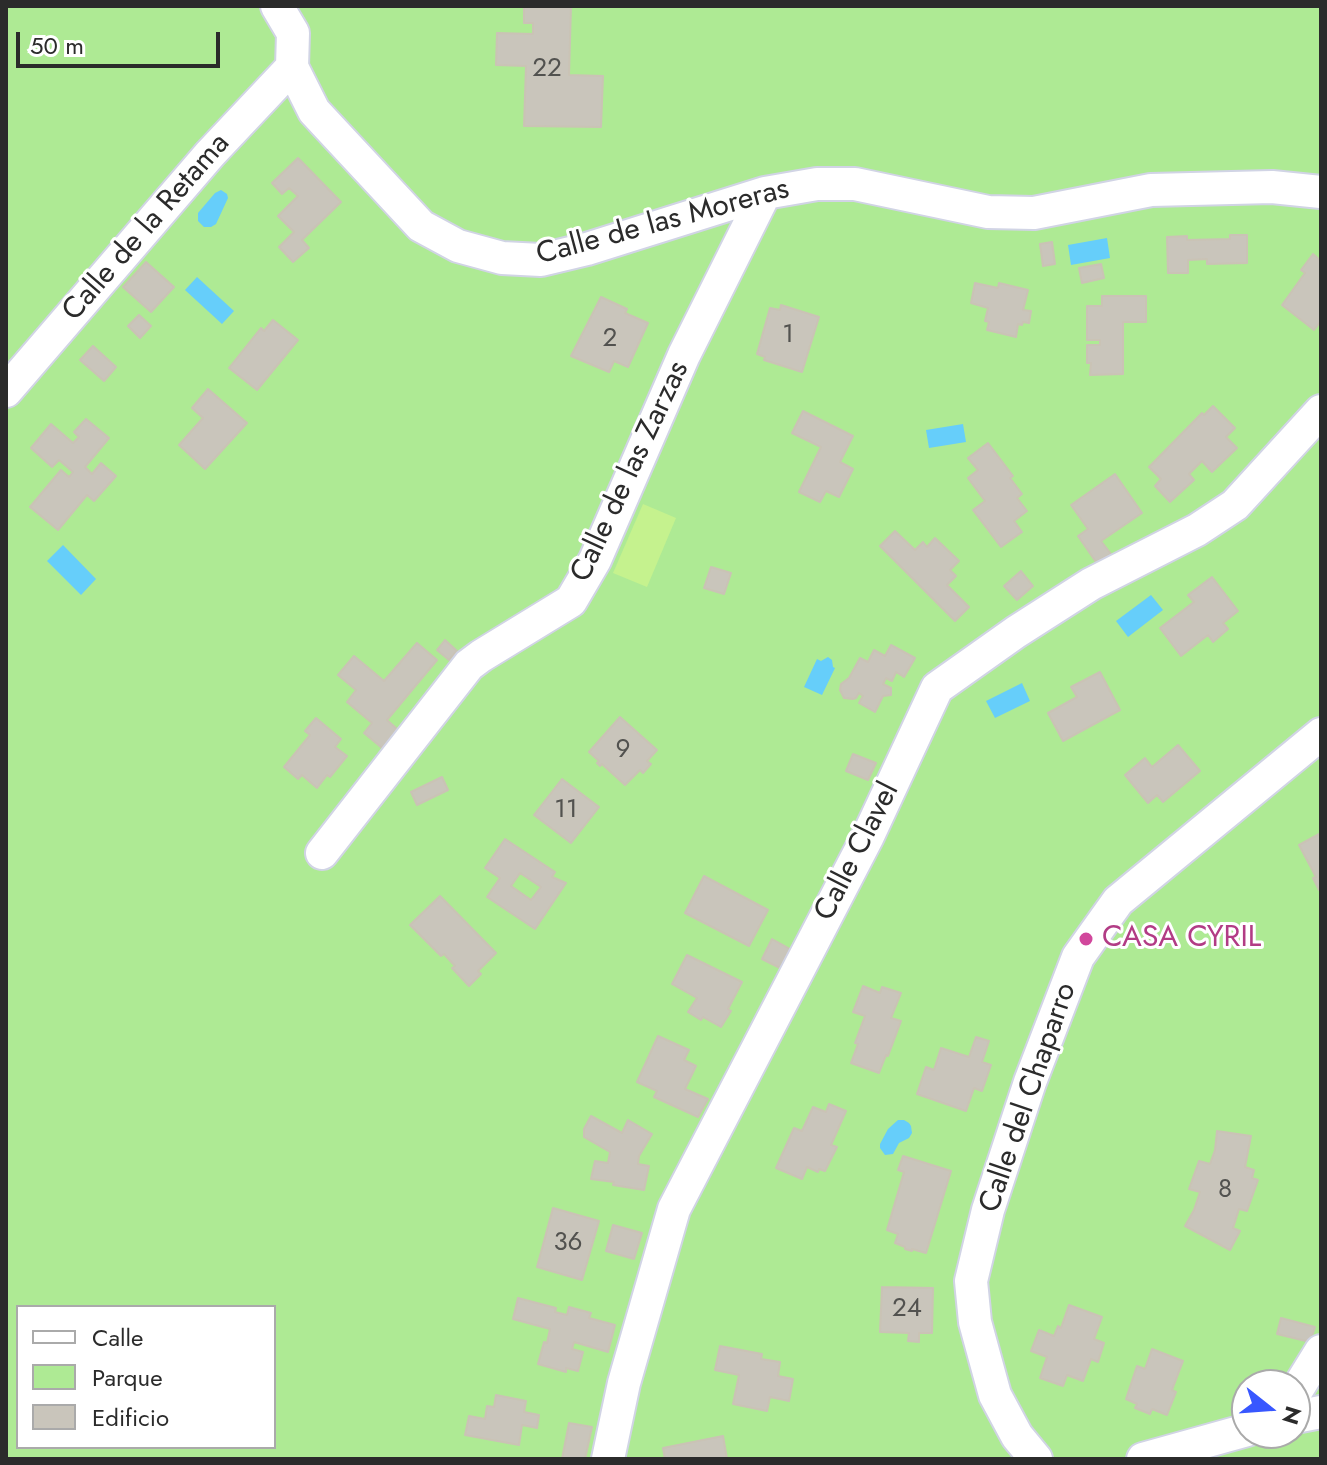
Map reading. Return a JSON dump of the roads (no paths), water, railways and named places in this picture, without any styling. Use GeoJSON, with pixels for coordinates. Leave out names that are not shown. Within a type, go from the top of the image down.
{"type":"FeatureCollection","features":[{"type":"Feature","properties":{"kind":"street","name":"Calle de las Moreras"},"geometry":{"type":"LineString","coordinates":[[277,6],[293,33],[292,67],[314,111],[421,226],[458,246],[502,258],[541,260],[587,249],[765,193],[817,184],[855,184],[988,212],[1034,213],[1151,190],[1272,187],[1321,192]]}},
{"type":"Feature","properties":{"kind":"street","name":"Calle de la Retama"},"geometry":{"type":"LineString","coordinates":[[6,391],[210,154],[292,67]]}},
{"type":"Feature","properties":{"kind":"street","name":"Calle de las Zarzas"},"geometry":{"type":"LineString","coordinates":[[322,853],[469,665],[571,601],[595,560],[684,355],[765,193]]}},
{"type":"Feature","properties":{"kind":"street","name":"Calle Clavel"},"geometry":{"type":"LineString","coordinates":[[608,1459],[624,1383],[674,1209],[868,836],[937,688],[1091,584],[1197,530],[1235,505],[1321,411]]}},
{"type":"Feature","properties":{"kind":"street","name":"Calle del Chaparro"},"geometry":{"type":"LineString","coordinates":[[1036,1459],[1017,1436],[995,1395],[975,1322],[971,1281],[988,1210],[1025,1097],[1078,957],[1118,901],[1321,734]]}},
{"type":"Feature","properties":{"kind":"street"},"geometry":{"type":"LineString","coordinates":[[1310,1369],[1321,1351]]}},
{"type":"Feature","properties":{"kind":"street"},"geometry":{"type":"LineString","coordinates":[[1143,1459],[1231,1434]]}},
{"type":"Feature","properties":{"kind":"water"},"geometry":{"type":"Polygon","coordinates":[[[221,190],[228,198],[216,224],[204,227],[198,221],[198,213],[221,190]]]}},
{"type":"Feature","properties":{"kind":"water"},"geometry":{"type":"Polygon","coordinates":[[[1107,238],[1110,258],[1071,265],[1068,245],[1107,238]]]}},
{"type":"Feature","properties":{"kind":"water"},"geometry":{"type":"Polygon","coordinates":[[[197,277],[234,311],[222,324],[185,290],[197,277]]]}},
{"type":"Feature","properties":{"kind":"water"},"geometry":{"type":"Polygon","coordinates":[[[963,424],[966,442],[929,448],[926,430],[963,424]]]}},
{"type":"Feature","properties":{"kind":"water"},"geometry":{"type":"Polygon","coordinates":[[[63,545],[96,579],[81,595],[47,561],[63,545]]]}},
{"type":"Feature","properties":{"kind":"water"},"geometry":{"type":"Polygon","coordinates":[[[1151,595],[1163,610],[1128,637],[1116,621],[1151,595]]]}},
{"type":"Feature","properties":{"kind":"water"},"geometry":{"type":"Polygon","coordinates":[[[828,657],[835,668],[822,695],[804,687],[817,659],[821,661],[828,657]]]}},
{"type":"Feature","properties":{"kind":"water"},"geometry":{"type":"Polygon","coordinates":[[[1022,683],[1030,701],[995,718],[986,701],[1022,683]]]}},
{"type":"Feature","properties":{"kind":"water"},"geometry":{"type":"Polygon","coordinates":[[[898,1120],[909,1123],[912,1133],[899,1143],[893,1154],[885,1155],[880,1144],[888,1129],[898,1120]]]}},
{"type":"Feature","properties":{"kind":"place","name":"CASA CYRIL"},"geometry":{"type":"Point","coordinates":[1086,939]}}]}
